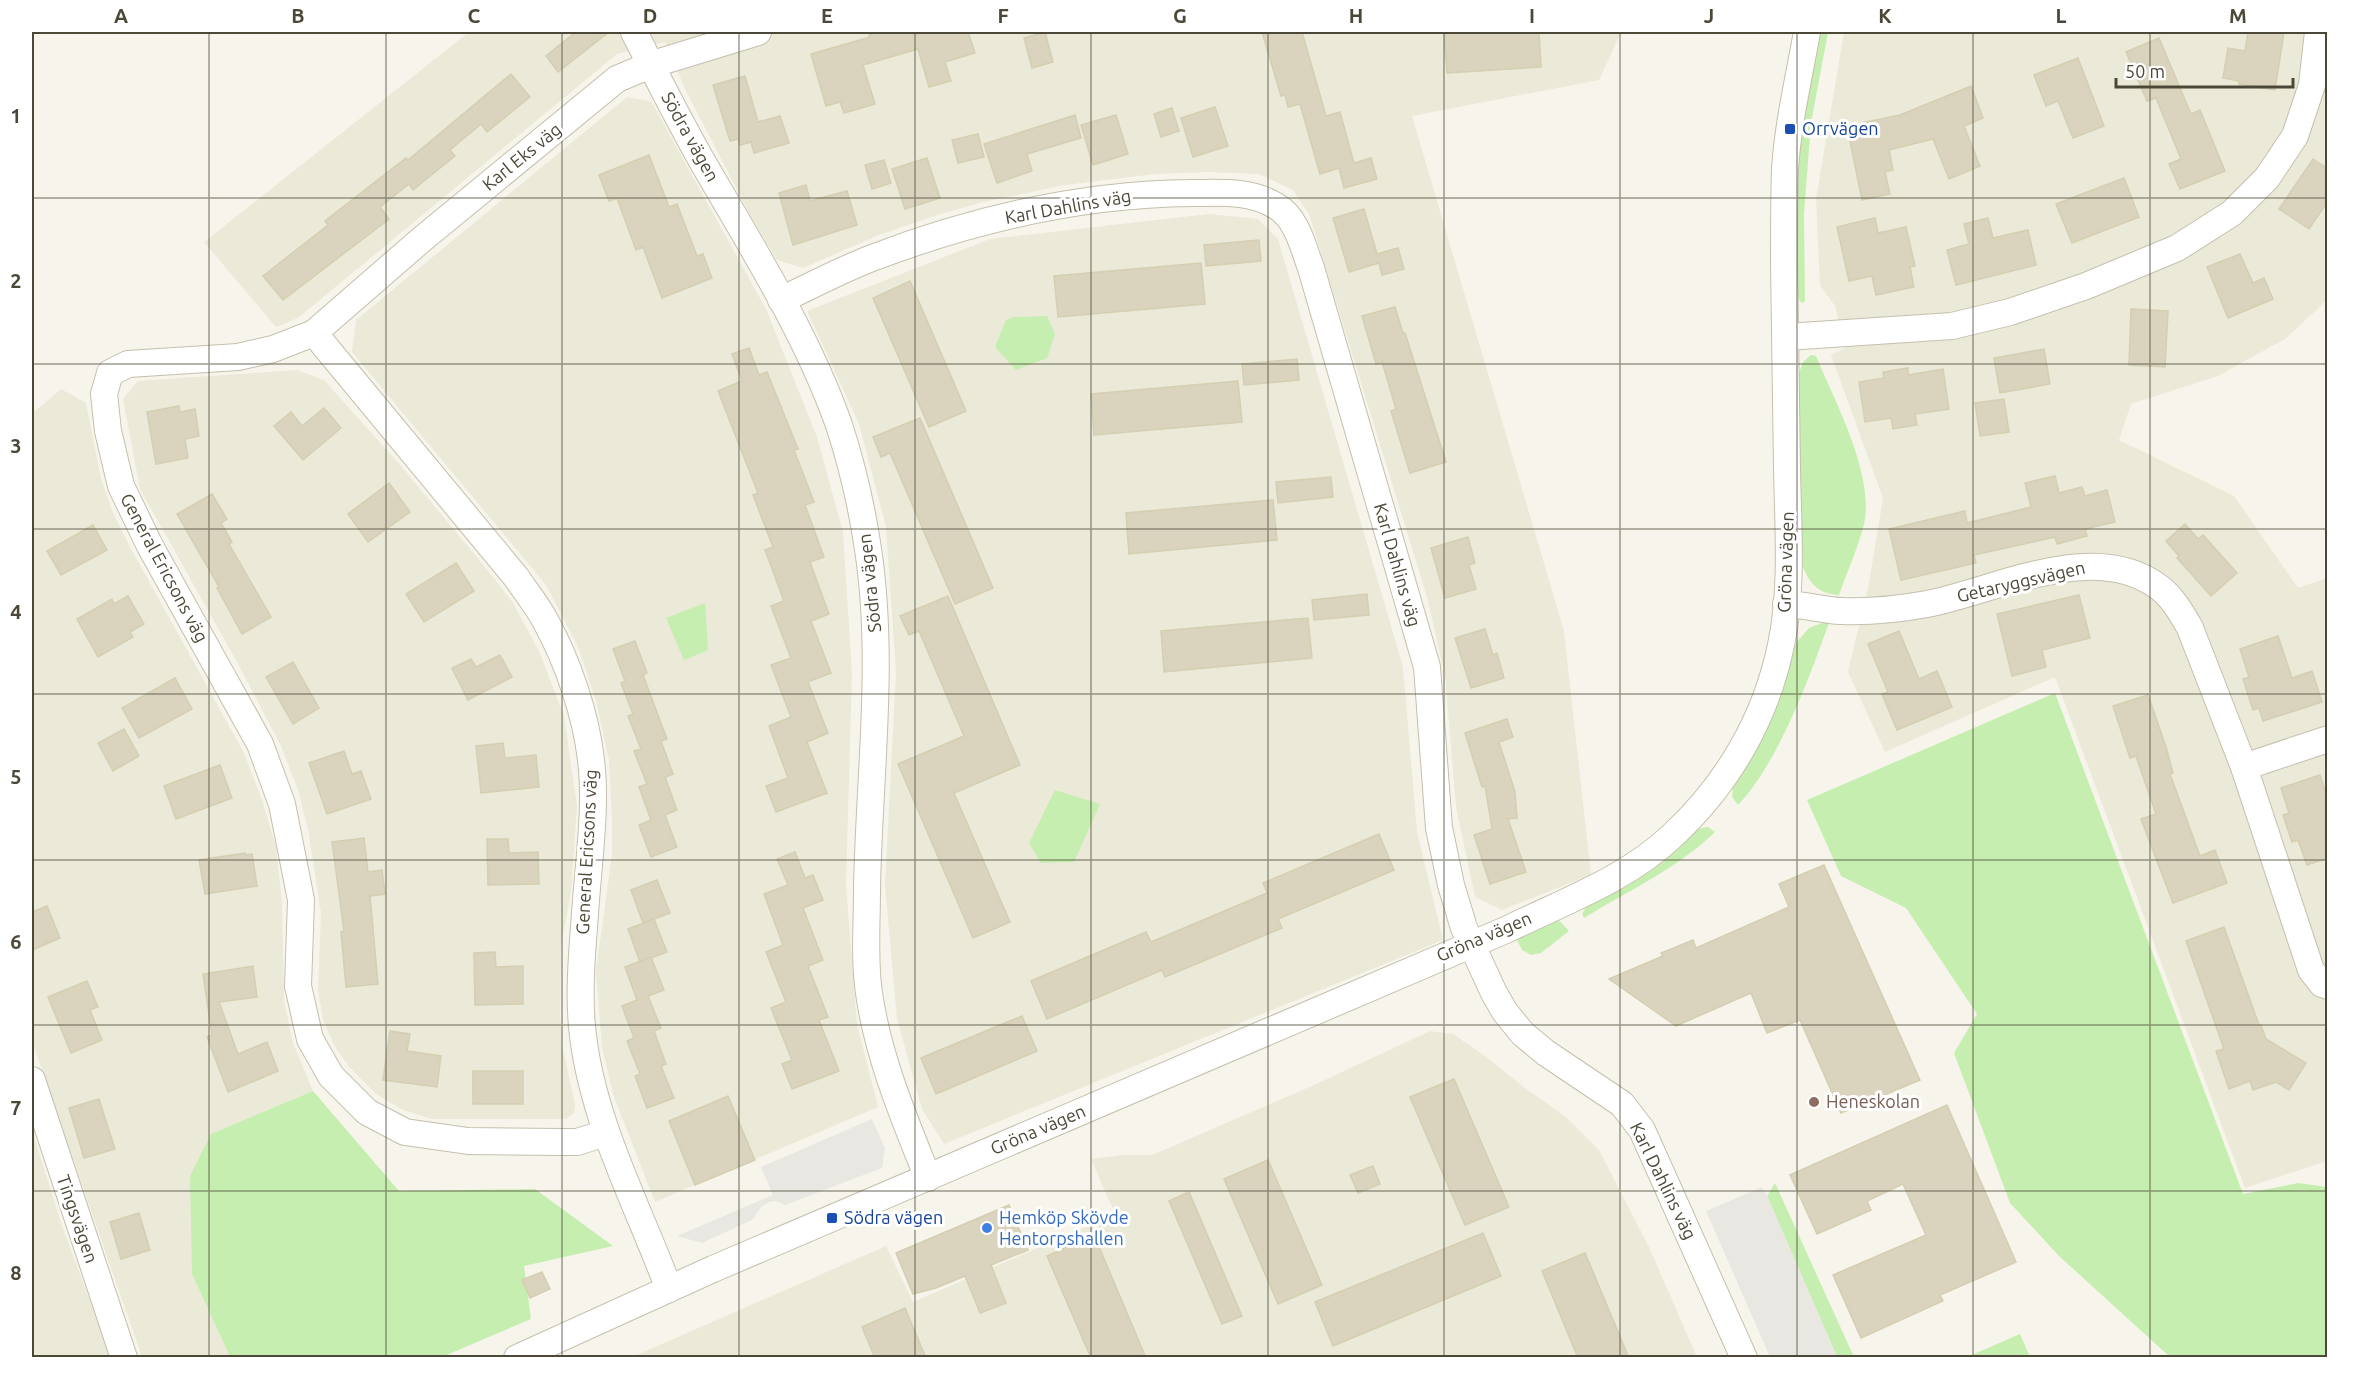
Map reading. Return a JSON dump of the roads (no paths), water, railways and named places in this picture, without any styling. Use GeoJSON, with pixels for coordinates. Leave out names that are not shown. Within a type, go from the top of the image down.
{"type":"FeatureCollection","features":[{"type":"Feature","properties":{"kind":"street","name":"Södra vägen"},"geometry":{"type":"LineString","coordinates":[[634,32],[816,368],[839,425],[855,482],[868,550],[877,661],[868,846],[868,992],[883,1057],[910,1136],[928,1178]]}},
{"type":"Feature","properties":{"kind":"street","name":"Karl Eks väg"},"geometry":{"type":"LineString","coordinates":[[314,333],[421,240],[617,79],[650,65],[758,32]]}},
{"type":"Feature","properties":{"kind":"street","name":"Gröna vägen"},"geometry":{"type":"LineString","coordinates":[[517,1358],[669,1289],[1424,963],[1471,945],[1596,888],[1634,866],[1673,836],[1705,802],[1735,761],[1758,720],[1782,643],[1789,563],[1785,169],[1807,32]]}},
{"type":"Feature","properties":{"kind":"street"},"geometry":{"type":"LineString","coordinates":[[1786,337],[1952,326],[2010,312],[2076,290],[2177,248],[2232,213],[2267,178],[2290,143],[2312,86],[2318,32]]}},
{"type":"Feature","properties":{"kind":"street","name":"Karl Dahlins väg"},"geometry":{"type":"LineString","coordinates":[[781,300],[872,258],[955,229],[1084,200],[1156,193],[1234,193],[1248,194],[1282,210],[1296,227],[1311,268],[1427,667],[1439,828],[1451,885],[1471,945],[1505,1012],[1523,1034],[1546,1053],[1622,1104],[1642,1130],[1744,1358]]}},
{"type":"Feature","properties":{"kind":"street","name":"General Ericsons väg"},"geometry":{"type":"LineString","coordinates":[[606,1132],[577,1142],[468,1141],[405,1132],[367,1112],[331,1076],[310,1039],[298,986],[301,900],[282,804],[260,744],[150,546],[121,486],[108,431],[104,394],[110,373],[128,364],[237,357],[273,349],[314,333],[516,577],[546,621],[565,661],[591,760],[592,806],[580,989],[589,1077],[606,1132],[669,1289]]}},
{"type":"Feature","properties":{"kind":"street","name":"Getaryggsvägen"},"geometry":{"type":"LineString","coordinates":[[1786,604],[1841,611],[1928,604],[2075,566],[2109,566],[2136,573],[2161,589],[2178,607],[2190,628],[2244,767],[2311,970],[2322,984],[2328,986]]}},
{"type":"Feature","properties":{"kind":"street"},"geometry":{"type":"LineString","coordinates":[[2244,767],[2328,739]]}},
{"type":"Feature","properties":{"kind":"street","name":"Tingsvägen"},"geometry":{"type":"LineString","coordinates":[[32,1080],[124,1358]]}},
{"type":"Feature","properties":{"kind":"place","name":"Orrvägen"},"geometry":{"type":"Point","coordinates":[1790,129]}},
{"type":"Feature","properties":{"kind":"place","name":"Heneskolan"},"geometry":{"type":"Point","coordinates":[1814,1102]}},
{"type":"Feature","properties":{"kind":"place","name":"Södra vägen"},"geometry":{"type":"Point","coordinates":[832,1218]}},
{"type":"Feature","properties":{"kind":"place","name":"Hemköp Skövde Hentorpshallen"},"geometry":{"type":"Point","coordinates":[987,1228]}}]}
